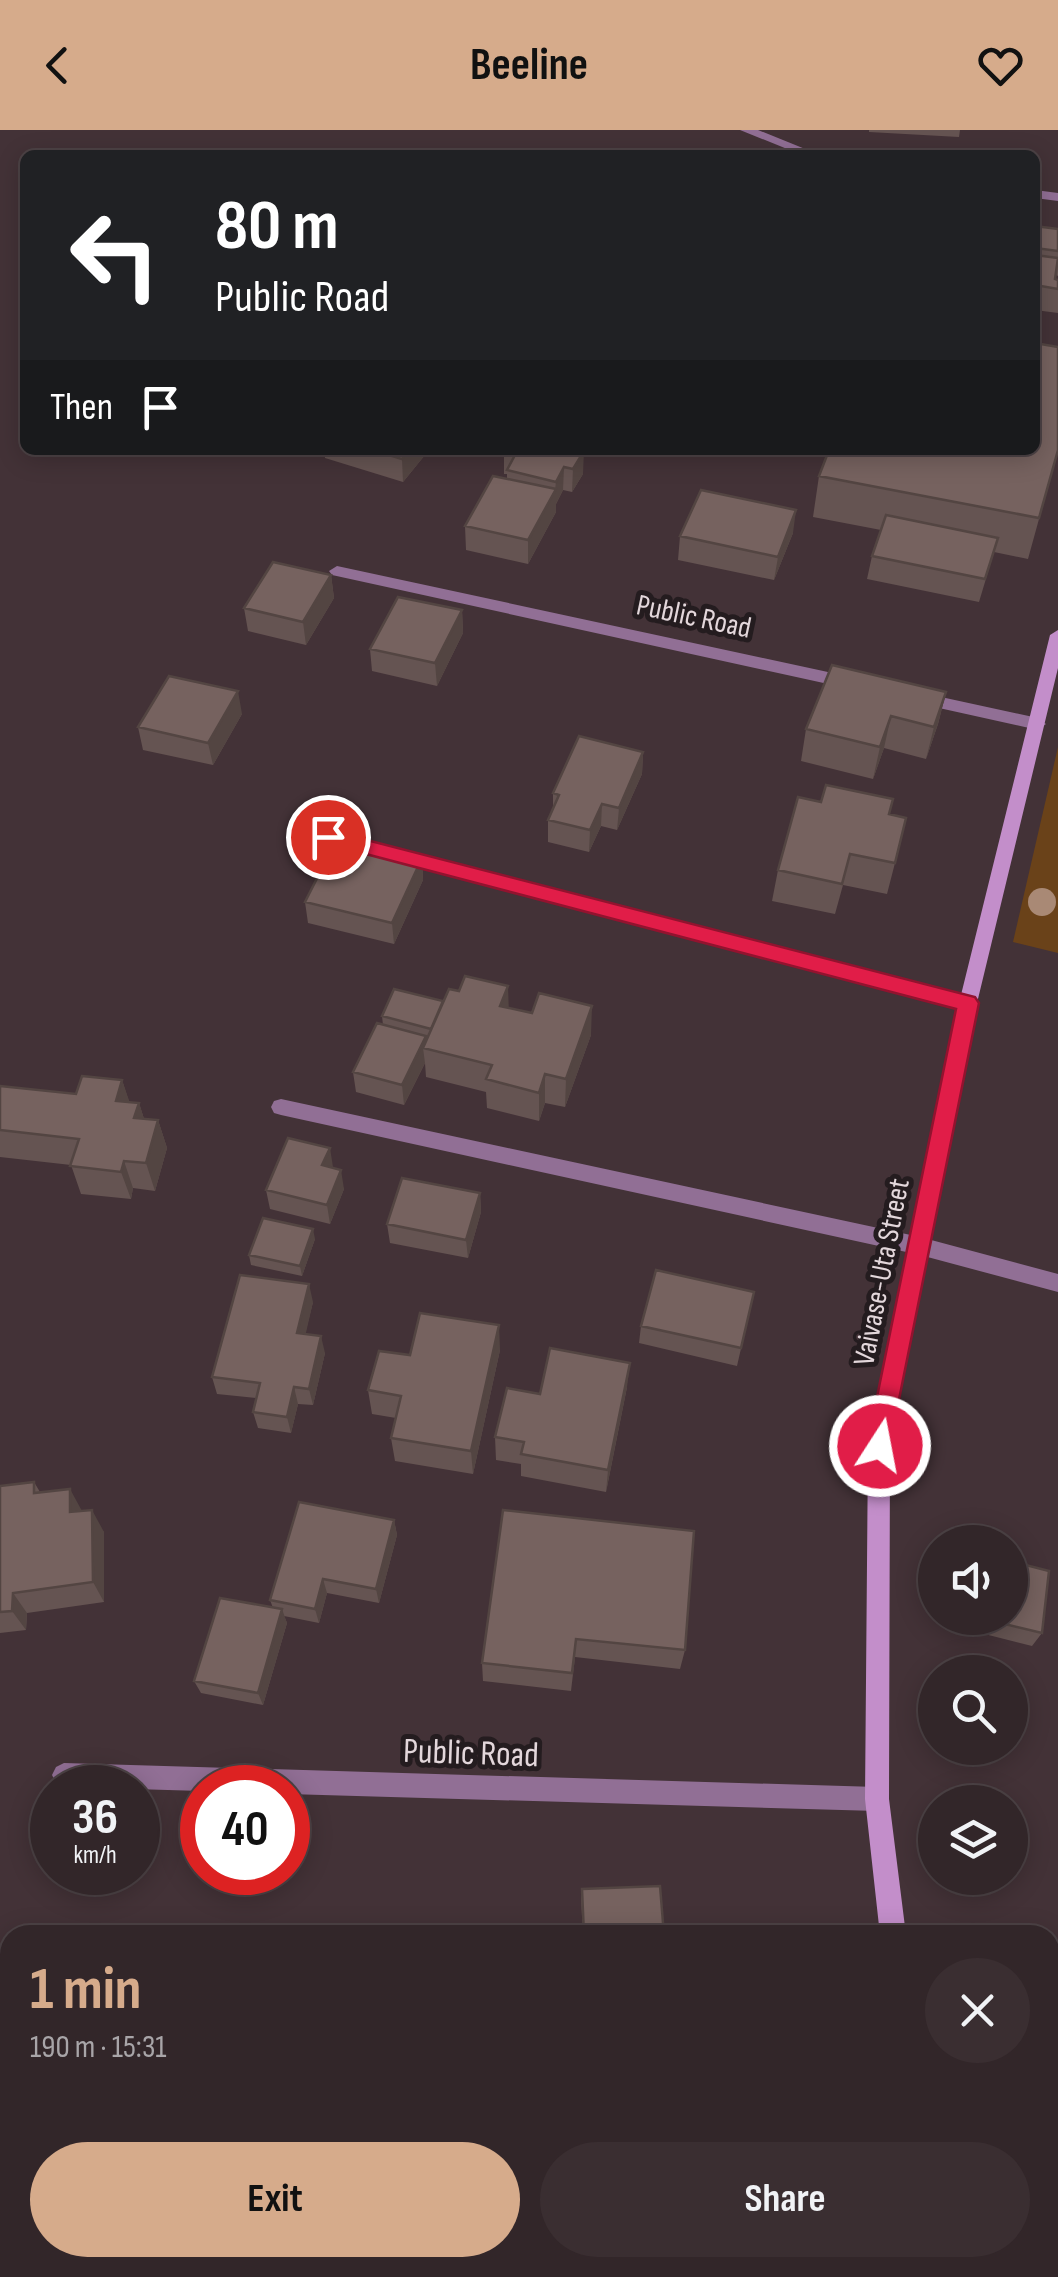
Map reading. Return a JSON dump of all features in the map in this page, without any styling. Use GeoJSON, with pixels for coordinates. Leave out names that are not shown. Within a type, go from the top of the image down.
{"type":"FeatureCollection","features":[{"type":"Feature","properties":{"kind":"street"},"geometry":{"type":"LineString","coordinates":[[746,130],[800,150]]}},
{"type":"Feature","properties":{"kind":"street","name":"Public Road"},"geometry":{"type":"LineString","coordinates":[[336,571],[863,686]]}},
{"type":"Feature","properties":{"kind":"street","name":"Vaivase-Uta Street"},"geometry":{"type":"LineString","coordinates":[[892,1925],[877,1799],[880,1446],[968,1003],[1058,635]]}},
{"type":"Feature","properties":{"kind":"street"},"geometry":{"type":"LineString","coordinates":[[902,694],[1038,724]]}},
{"type":"Feature","properties":{"kind":"street"},"geometry":{"type":"LineString","coordinates":[[328,837],[968,1003]]}},
{"type":"Feature","properties":{"kind":"street"},"geometry":{"type":"LineString","coordinates":[[281,1107],[920,1246],[1058,1283]]}},
{"type":"Feature","properties":{"kind":"street","name":"Public Road"},"geometry":{"type":"LineString","coordinates":[[160,1777],[877,1799]]}},
{"type":"Feature","properties":{"kind":"shaded area"},"geometry":{"type":"Polygon","coordinates":[[[1058,747],[1058,953],[1013,942],[1058,747]]]}},
{"type":"Feature","properties":{"kind":"building"},"geometry":{"type":"Polygon","coordinates":[[[1040,227],[1058,229],[1058,251],[1040,249],[1040,227]]]}},
{"type":"Feature","properties":{"kind":"building"},"geometry":{"type":"Polygon","coordinates":[[[1040,256],[1058,258],[1058,289],[1040,286],[1040,256]]]}},
{"type":"Feature","properties":{"kind":"building"},"geometry":{"type":"Polygon","coordinates":[[[1040,344],[1058,347],[1058,450],[1039,518],[819,476],[827,455],[1040,455],[1040,344]]]}},
{"type":"Feature","properties":{"kind":"building"},"geometry":{"type":"Polygon","coordinates":[[[515,455],[582,455],[573,469],[564,467],[556,482],[507,470],[515,455]]]}},
{"type":"Feature","properties":{"kind":"building"},"geometry":{"type":"Polygon","coordinates":[[[493,476],[556,489],[528,540],[465,526],[493,476]]]}},
{"type":"Feature","properties":{"kind":"building"},"geometry":{"type":"Polygon","coordinates":[[[701,490],[796,510],[778,557],[680,536],[701,490]]]}},
{"type":"Feature","properties":{"kind":"building"},"geometry":{"type":"Polygon","coordinates":[[[886,515],[998,538],[985,579],[872,556],[886,515]]]}},
{"type":"Feature","properties":{"kind":"building"},"geometry":{"type":"Polygon","coordinates":[[[273,562],[331,575],[303,622],[244,608],[273,562]]]}},
{"type":"Feature","properties":{"kind":"building"},"geometry":{"type":"Polygon","coordinates":[[[398,597],[462,610],[435,663],[370,649],[398,597]]]}},
{"type":"Feature","properties":{"kind":"building"},"geometry":{"type":"Polygon","coordinates":[[[832,665],[946,692],[934,727],[891,716],[880,747],[806,729],[832,665]]]}},
{"type":"Feature","properties":{"kind":"building"},"geometry":{"type":"Polygon","coordinates":[[[169,676],[238,691],[208,743],[138,727],[169,676]]]}},
{"type":"Feature","properties":{"kind":"building"},"geometry":{"type":"Polygon","coordinates":[[[579,736],[643,752],[619,808],[602,804],[590,830],[548,820],[559,795],[553,793],[579,736]]]}},
{"type":"Feature","properties":{"kind":"building"},"geometry":{"type":"Polygon","coordinates":[[[826,785],[893,799],[889,814],[906,818],[895,863],[850,854],[842,884],[778,870],[798,797],[821,802],[826,785]]]}},
{"type":"Feature","properties":{"kind":"building"},"geometry":{"type":"Polygon","coordinates":[[[337,839],[422,858],[392,923],[305,902],[337,839]]]}},
{"type":"Feature","properties":{"kind":"building"},"geometry":{"type":"Polygon","coordinates":[[[465,976],[508,986],[500,1006],[532,1013],[539,993],[592,1006],[566,1079],[545,1074],[539,1093],[486,1079],[492,1065],[423,1048],[449,989],[459,991],[465,976]]]}},
{"type":"Feature","properties":{"kind":"building"},"geometry":{"type":"Polygon","coordinates":[[[394,989],[443,1001],[431,1029],[382,1016],[394,989]]]}},
{"type":"Feature","properties":{"kind":"building"},"geometry":{"type":"Polygon","coordinates":[[[377,1023],[426,1036],[402,1085],[353,1072],[377,1023]]]}},
{"type":"Feature","properties":{"kind":"building"},"geometry":{"type":"Polygon","coordinates":[[[82,1076],[122,1080],[116,1101],[139,1103],[134,1118],[158,1120],[146,1163],[124,1161],[121,1172],[70,1166],[79,1139],[0,1130],[0,1086],[76,1094],[82,1076]]]}},
{"type":"Feature","properties":{"kind":"building"},"geometry":{"type":"Polygon","coordinates":[[[288,1138],[330,1148],[322,1165],[341,1170],[327,1205],[266,1190],[288,1138]]]}},
{"type":"Feature","properties":{"kind":"building"},"geometry":{"type":"Polygon","coordinates":[[[402,1178],[480,1193],[466,1240],[387,1224],[402,1178]]]}},
{"type":"Feature","properties":{"kind":"building"},"geometry":{"type":"Polygon","coordinates":[[[263,1218],[313,1229],[300,1266],[249,1255],[263,1218]]]}},
{"type":"Feature","properties":{"kind":"building"},"geometry":{"type":"Polygon","coordinates":[[[656,1270],[754,1292],[741,1348],[641,1326],[656,1270]]]}},
{"type":"Feature","properties":{"kind":"building"},"geometry":{"type":"Polygon","coordinates":[[[240,1275],[309,1284],[297,1333],[321,1336],[309,1389],[294,1387],[287,1417],[253,1412],[260,1383],[212,1377],[240,1275]]]}},
{"type":"Feature","properties":{"kind":"building"},"geometry":{"type":"Polygon","coordinates":[[[420,1313],[499,1325],[471,1451],[391,1438],[401,1396],[368,1390],[379,1351],[410,1355],[420,1313]]]}},
{"type":"Feature","properties":{"kind":"building"},"geometry":{"type":"Polygon","coordinates":[[[550,1348],[630,1363],[608,1470],[521,1454],[524,1442],[495,1437],[507,1388],[540,1394],[550,1348]]]}},
{"type":"Feature","properties":{"kind":"building"},"geometry":{"type":"Polygon","coordinates":[[[34,1482],[34,1493],[70,1489],[70,1512],[92,1510],[93,1582],[13,1593],[12,1611],[0,1612],[0,1486],[34,1482]]]}},
{"type":"Feature","properties":{"kind":"building"},"geometry":{"type":"Polygon","coordinates":[[[299,1502],[394,1520],[376,1589],[323,1579],[315,1609],[270,1600],[299,1502]]]}},
{"type":"Feature","properties":{"kind":"building"},"geometry":{"type":"Polygon","coordinates":[[[503,1510],[694,1531],[685,1650],[576,1639],[572,1673],[482,1663],[503,1510]]]}},
{"type":"Feature","properties":{"kind":"building"},"geometry":{"type":"Polygon","coordinates":[[[1028,1566],[1049,1571],[1042,1633],[1028,1630],[1028,1566]]]}},
{"type":"Feature","properties":{"kind":"building"},"geometry":{"type":"Polygon","coordinates":[[[220,1598],[282,1609],[258,1693],[194,1681],[220,1598]]]}},
{"type":"Feature","properties":{"kind":"building"},"geometry":{"type":"Polygon","coordinates":[[[660,1886],[663,1925],[584,1925],[582,1889],[660,1886]]]}},
{"type":"Feature","properties":{"kind":"route"},"geometry":{"type":"LineString","coordinates":[[328,837],[968,1003],[880,1446]]}}]}
